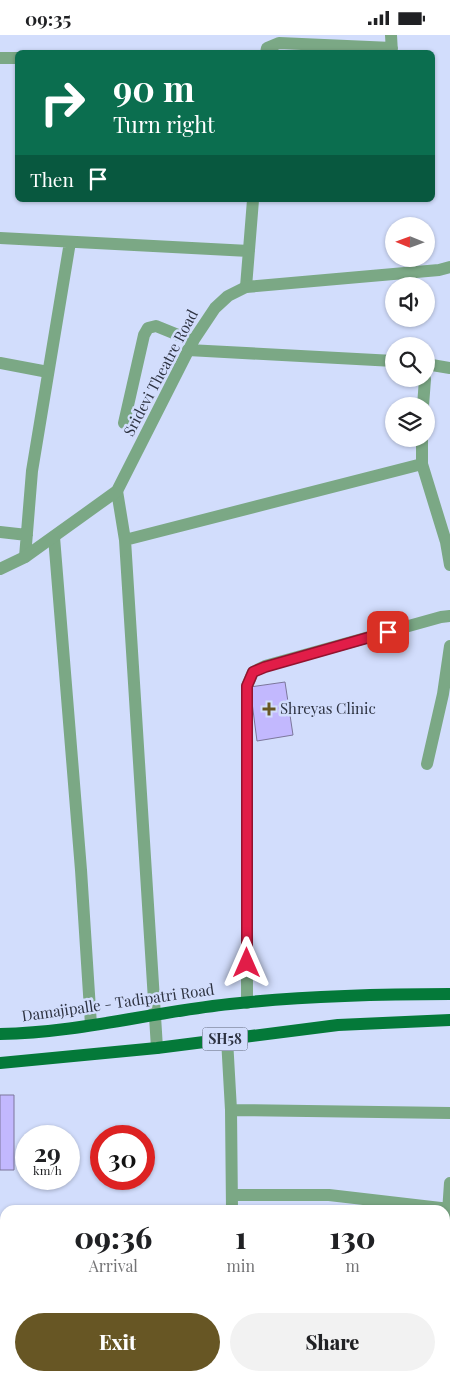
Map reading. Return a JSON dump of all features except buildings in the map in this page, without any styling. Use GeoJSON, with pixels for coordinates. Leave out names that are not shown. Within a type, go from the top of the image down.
{"type":"FeatureCollection","features":[{"type":"Feature","properties":{"kind":"main road","name":"Damajipalle - Tadipatri Road"},"geometry":{"type":"LineString","coordinates":[[0,1034],[40,1032],[247,1003],[351,995],[450,994]]}},
{"type":"Feature","properties":{"kind":"main road","name":"SH58"},"geometry":{"type":"LineString","coordinates":[[0,1063],[157,1048],[338,1025],[450,1020]]}},
{"type":"Feature","properties":{"kind":"street"},"geometry":{"type":"LineString","coordinates":[[267,50],[267,48],[279,43],[392,45]]}},
{"type":"Feature","properties":{"kind":"street"},"geometry":{"type":"LineString","coordinates":[[0,58],[15,58]]}},
{"type":"Feature","properties":{"kind":"street"},"geometry":{"type":"LineString","coordinates":[[246,287],[253,202]]}},
{"type":"Feature","properties":{"kind":"street"},"geometry":{"type":"LineString","coordinates":[[0,239],[249,251]]}},
{"type":"Feature","properties":{"kind":"street"},"geometry":{"type":"LineString","coordinates":[[25,557],[32,471],[70,242]]}},
{"type":"Feature","properties":{"kind":"street","name":"Sridevi Theatre Road"},"geometry":{"type":"LineString","coordinates":[[0,569],[25,557],[117,491],[191,345],[214,308],[228,296],[246,287],[450,267]]}},
{"type":"Feature","properties":{"kind":"street"},"geometry":{"type":"LineString","coordinates":[[124,423],[144,335],[148,328],[156,326],[191,345],[385,360]]}},
{"type":"Feature","properties":{"kind":"street"},"geometry":{"type":"LineString","coordinates":[[0,363],[48,371]]}},
{"type":"Feature","properties":{"kind":"street"},"geometry":{"type":"LineString","coordinates":[[435,365],[450,368]]}},
{"type":"Feature","properties":{"kind":"street"},"geometry":{"type":"LineString","coordinates":[[422,447],[422,464],[446,542],[450,565]]}},
{"type":"Feature","properties":{"kind":"street"},"geometry":{"type":"LineString","coordinates":[[125,540],[422,464]]}},
{"type":"Feature","properties":{"kind":"street"},"geometry":{"type":"LineString","coordinates":[[117,491],[125,540],[157,1048]]}},
{"type":"Feature","properties":{"kind":"street"},"geometry":{"type":"LineString","coordinates":[[0,532],[27,535]]}},
{"type":"Feature","properties":{"kind":"street"},"geometry":{"type":"LineString","coordinates":[[54,537],[81,870],[90,1025]]}},
{"type":"Feature","properties":{"kind":"street"},"geometry":{"type":"LineString","coordinates":[[247,1003],[247,686],[253,672],[431,619],[450,616]]}},
{"type":"Feature","properties":{"kind":"street"},"geometry":{"type":"LineString","coordinates":[[428,764],[443,694],[450,646]]}},
{"type":"Feature","properties":{"kind":"street"},"geometry":{"type":"LineString","coordinates":[[227,1039],[231,1110],[232,1205]]}},
{"type":"Feature","properties":{"kind":"street"},"geometry":{"type":"LineString","coordinates":[[231,1110],[450,1113]]}},
{"type":"Feature","properties":{"kind":"street"},"geometry":{"type":"LineString","coordinates":[[449,1205],[450,1183]]}},
{"type":"Feature","properties":{"kind":"street"},"geometry":{"type":"LineString","coordinates":[[232,1195],[328,1195],[414,1205]]}},
{"type":"Feature","properties":{"kind":"place","name":"Shreyas Clinic"},"geometry":{"type":"Point","coordinates":[269,709]}},
{"type":"Feature","properties":{"kind":"route"},"geometry":{"type":"LineString","coordinates":[[247,963],[247,686],[253,672],[265,667],[388,632]]}}]}
